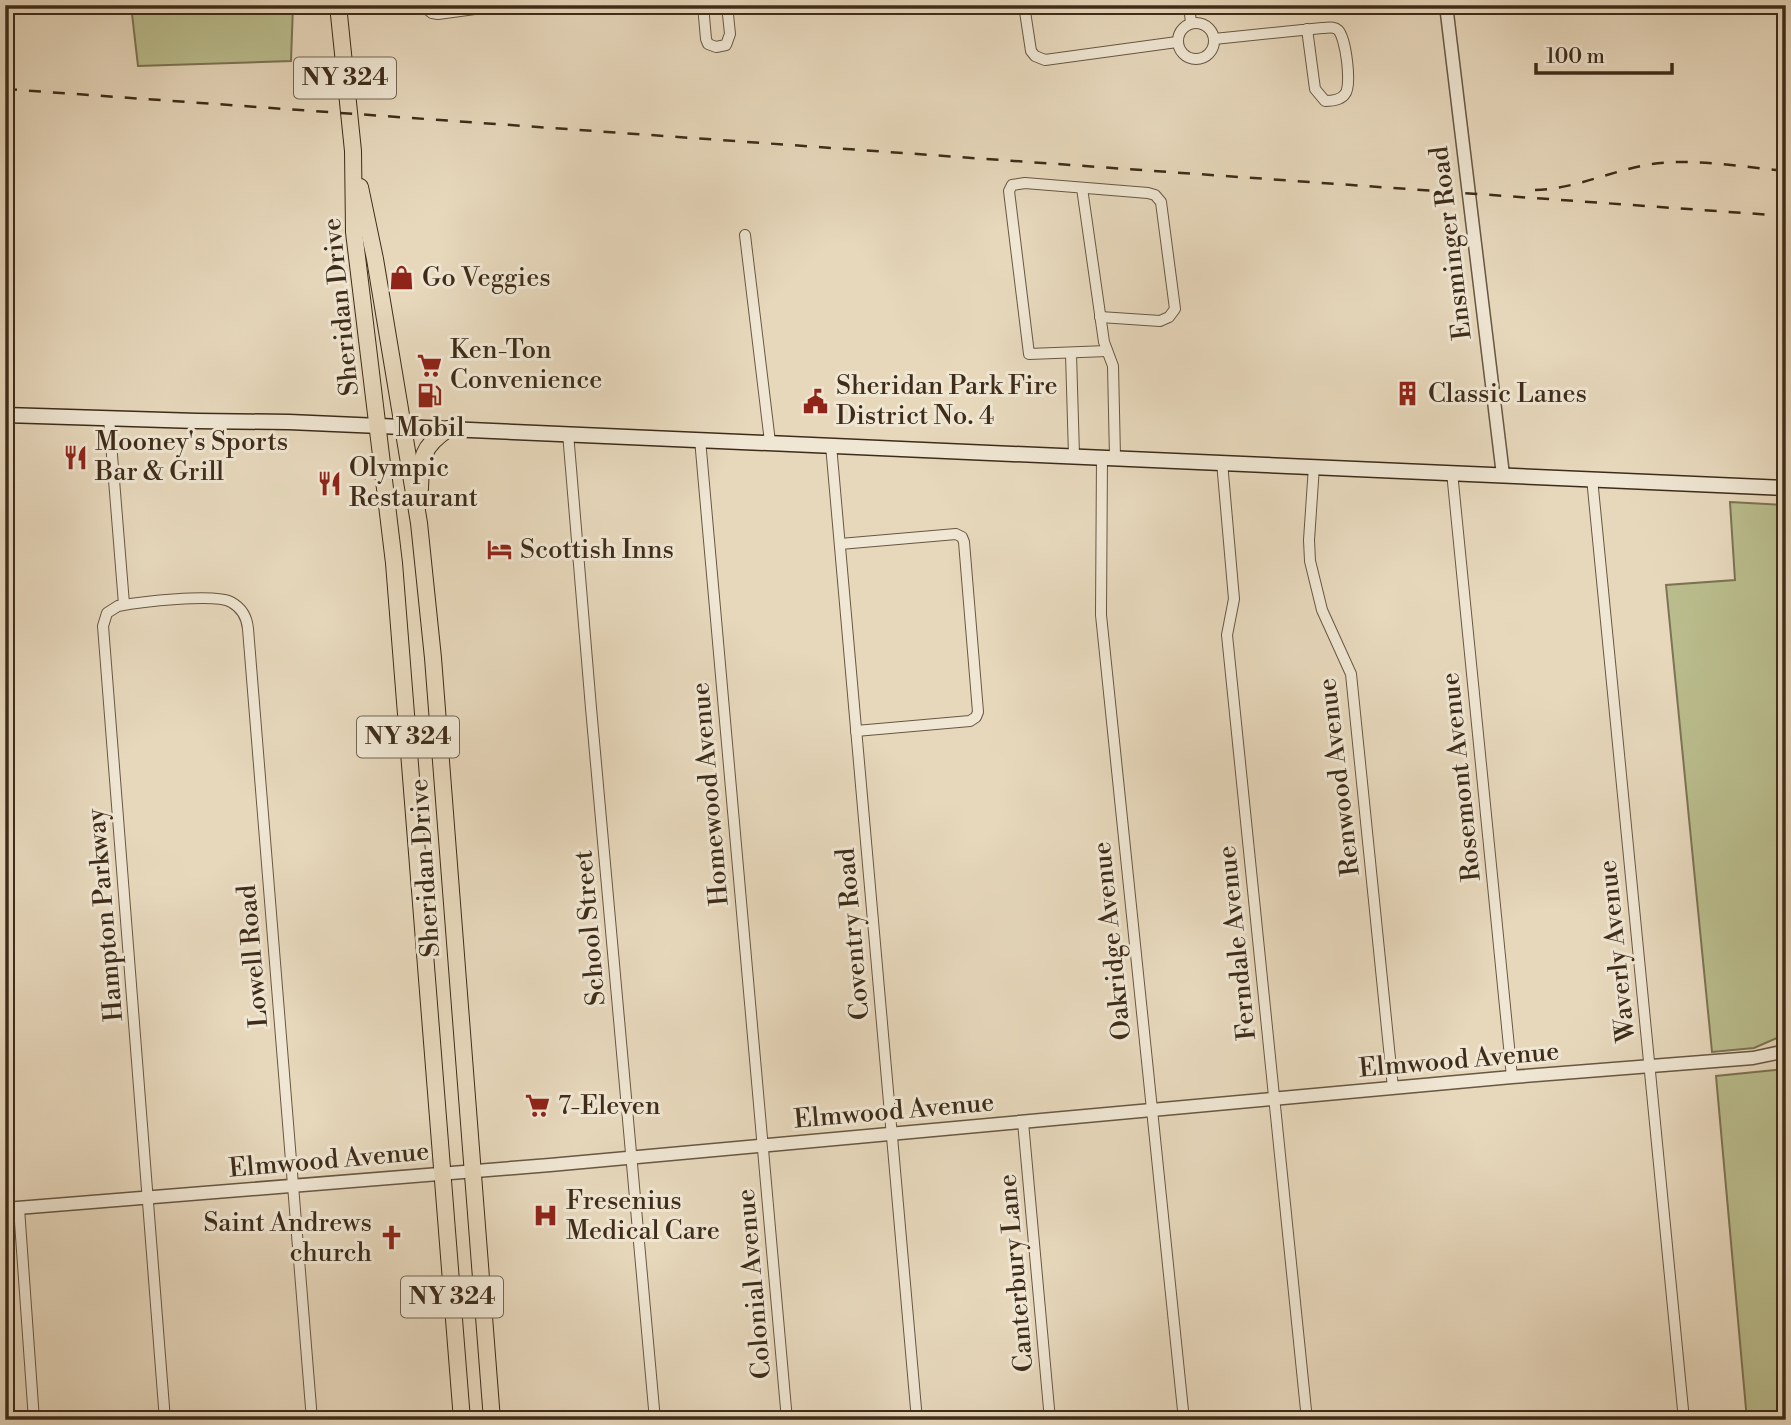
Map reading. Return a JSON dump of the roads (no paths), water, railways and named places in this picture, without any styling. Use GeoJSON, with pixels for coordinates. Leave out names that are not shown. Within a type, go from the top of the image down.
{"type":"FeatureCollection","features":[{"type":"Feature","properties":{"kind":"main road","name":"Sheridan Drive"},"geometry":{"type":"LineString","coordinates":[[338,5],[353,151],[354,232],[379,426],[402,660],[462,1420]]}},
{"type":"Feature","properties":{"kind":"main road","name":"Sheridan Drive"},"geometry":{"type":"LineString","coordinates":[[353,151],[375,259],[419,523],[433,658],[492,1420]]}},
{"type":"Feature","properties":{"kind":"main road"},"geometry":{"type":"LineString","coordinates":[[5,415],[237,420],[568,433],[1786,488]]}},
{"type":"Feature","properties":{"kind":"main road"},"geometry":{"type":"LineString","coordinates":[[419,523],[422,457],[426,447],[448,429]]}},
{"type":"Feature","properties":{"kind":"main road"},"geometry":{"type":"LineString","coordinates":[[402,660],[433,658]]}},
{"type":"Feature","properties":{"kind":"main road"},"geometry":{"type":"LineString","coordinates":[[421,896],[451,894]]}},
{"type":"Feature","properties":{"kind":"main road"},"geometry":{"type":"LineString","coordinates":[[458,1374],[488,1371]]}},
{"type":"Feature","properties":{"kind":"street"},"geometry":{"type":"LineString","coordinates":[[422,5],[438,14],[504,5]]}},
{"type":"Feature","properties":{"kind":"street"},"geometry":{"type":"LineString","coordinates":[[703,5],[706,39],[708,44],[716,47],[729,42],[727,5]]}},
{"type":"Feature","properties":{"kind":"street"},"geometry":{"type":"LineString","coordinates":[[1024,5],[1031,51],[1045,60],[1177,42]]}},
{"type":"Feature","properties":{"kind":"street"},"geometry":{"type":"LineString","coordinates":[[1189,5],[1191,23]]}},
{"type":"Feature","properties":{"kind":"street","name":"Ensminger Road"},"geometry":{"type":"LineString","coordinates":[[1446,5],[1503,474]]}},
{"type":"Feature","properties":{"kind":"street"},"geometry":{"type":"LineString","coordinates":[[1191,23],[1201,23],[1210,29],[1214,39],[1210,52],[1197,59],[1184,55],[1177,42],[1181,30],[1191,23]]}},
{"type":"Feature","properties":{"kind":"street"},"geometry":{"type":"LineString","coordinates":[[1214,39],[1307,29],[1334,27],[1345,43],[1349,87],[1339,99],[1325,100],[1315,89],[1307,29]]}},
{"type":"Feature","properties":{"kind":"street"},"geometry":{"type":"LineString","coordinates":[[1100,317],[1160,321],[1169,317],[1175,309],[1161,202],[1148,193],[1016,183],[1009,191],[1029,355],[1107,351]]}},
{"type":"Feature","properties":{"kind":"street","name":"Oakridge Avenue"},"geometry":{"type":"LineString","coordinates":[[1082,188],[1100,317],[1113,366],[1101,615],[1184,1420]]}},
{"type":"Feature","properties":{"kind":"street"},"geometry":{"type":"LineString","coordinates":[[745,235],[770,442]]}},
{"type":"Feature","properties":{"kind":"street"},"geometry":{"type":"LineString","coordinates":[[1071,354],[1074,455]]}},
{"type":"Feature","properties":{"kind":"street"},"geometry":{"type":"LineString","coordinates":[[109,418],[124,604]]}},
{"type":"Feature","properties":{"kind":"street","name":"School Street"},"geometry":{"type":"LineString","coordinates":[[568,433],[655,1420]]}},
{"type":"Feature","properties":{"kind":"street","name":"Homewood Avenue"},"geometry":{"type":"LineString","coordinates":[[700,439],[762,1145]]}},
{"type":"Feature","properties":{"kind":"street","name":"Coventry Road"},"geometry":{"type":"LineString","coordinates":[[831,445],[917,1420]]}},
{"type":"Feature","properties":{"kind":"street","name":"Ferndale Avenue"},"geometry":{"type":"LineString","coordinates":[[1222,462],[1234,598],[1227,635],[1307,1420]]}},
{"type":"Feature","properties":{"kind":"street","name":"Renwood Avenue"},"geometry":{"type":"LineString","coordinates":[[1314,466],[1310,561],[1322,610],[1351,674],[1393,1088]]}},
{"type":"Feature","properties":{"kind":"street","name":"Rosemont Avenue"},"geometry":{"type":"LineString","coordinates":[[1452,472],[1512,1077]]}},
{"type":"Feature","properties":{"kind":"street","name":"Waverly Avenue"},"geometry":{"type":"LineString","coordinates":[[1592,478],[1684,1420]]}},
{"type":"Feature","properties":{"kind":"street"},"geometry":{"type":"LineString","coordinates":[[840,544],[956,534],[962,537],[978,712],[976,717],[970,720],[856,731]]}},
{"type":"Feature","properties":{"kind":"street","name":"Lowell Road"},"geometry":{"type":"LineString","coordinates":[[124,604],[216,598],[232,603],[244,614],[247,621],[312,1420]]}},
{"type":"Feature","properties":{"kind":"street","name":"Hampton Parkway"},"geometry":{"type":"LineString","coordinates":[[124,604],[107,613],[103,626],[165,1420]]}},
{"type":"Feature","properties":{"kind":"street","name":"Elmwood Avenue"},"geometry":{"type":"LineString","coordinates":[[12,1208],[443,1174],[1512,1077],[1753,1058],[1786,1051]]}},
{"type":"Feature","properties":{"kind":"street","name":"Canterbury Lane"},"geometry":{"type":"LineString","coordinates":[[1023,1122],[1050,1420]]}},
{"type":"Feature","properties":{"kind":"street","name":"Colonial Avenue"},"geometry":{"type":"LineString","coordinates":[[762,1145],[787,1420]]}},
{"type":"Feature","properties":{"kind":"street"},"geometry":{"type":"LineString","coordinates":[[12,1208],[34,1420]]}},
{"type":"Feature","properties":{"kind":"railway"},"geometry":{"type":"LineString","coordinates":[[5,89],[1786,216]]}},
{"type":"Feature","properties":{"kind":"railway"},"geometry":{"type":"LineString","coordinates":[[1535,190],[1563,187],[1632,168],[1663,163],[1716,163],[1786,171]]}},
{"type":"Feature","properties":{"kind":"place","name":"Go Veggies"},"geometry":{"type":"Point","coordinates":[402,278]}},
{"type":"Feature","properties":{"kind":"place","name":"Ken-Ton Convenience"},"geometry":{"type":"Point","coordinates":[430,365]}},
{"type":"Feature","properties":{"kind":"place","name":"Classic Lanes"},"geometry":{"type":"Point","coordinates":[1408,394]}},
{"type":"Feature","properties":{"kind":"place","name":"Mobil"},"geometry":{"type":"Point","coordinates":[430,396]}},
{"type":"Feature","properties":{"kind":"place","name":"Sheridan Park Fire District No. 4"},"geometry":{"type":"Point","coordinates":[816,401]}},
{"type":"Feature","properties":{"kind":"place","name":"Mooney's Sports Bar & Grill"},"geometry":{"type":"Point","coordinates":[75,457]}},
{"type":"Feature","properties":{"kind":"place","name":"Olympic Restaurant"},"geometry":{"type":"Point","coordinates":[329,483]}},
{"type":"Feature","properties":{"kind":"place","name":"Scottish Inns"},"geometry":{"type":"Point","coordinates":[500,550]}},
{"type":"Feature","properties":{"kind":"place","name":"7-Eleven"},"geometry":{"type":"Point","coordinates":[538,1106]}},
{"type":"Feature","properties":{"kind":"place","name":"Fresenius Medical Care"},"geometry":{"type":"Point","coordinates":[546,1216]}},
{"type":"Feature","properties":{"kind":"place","name":"Saint Andrews church"},"geometry":{"type":"Point","coordinates":[392,1238]}}]}
